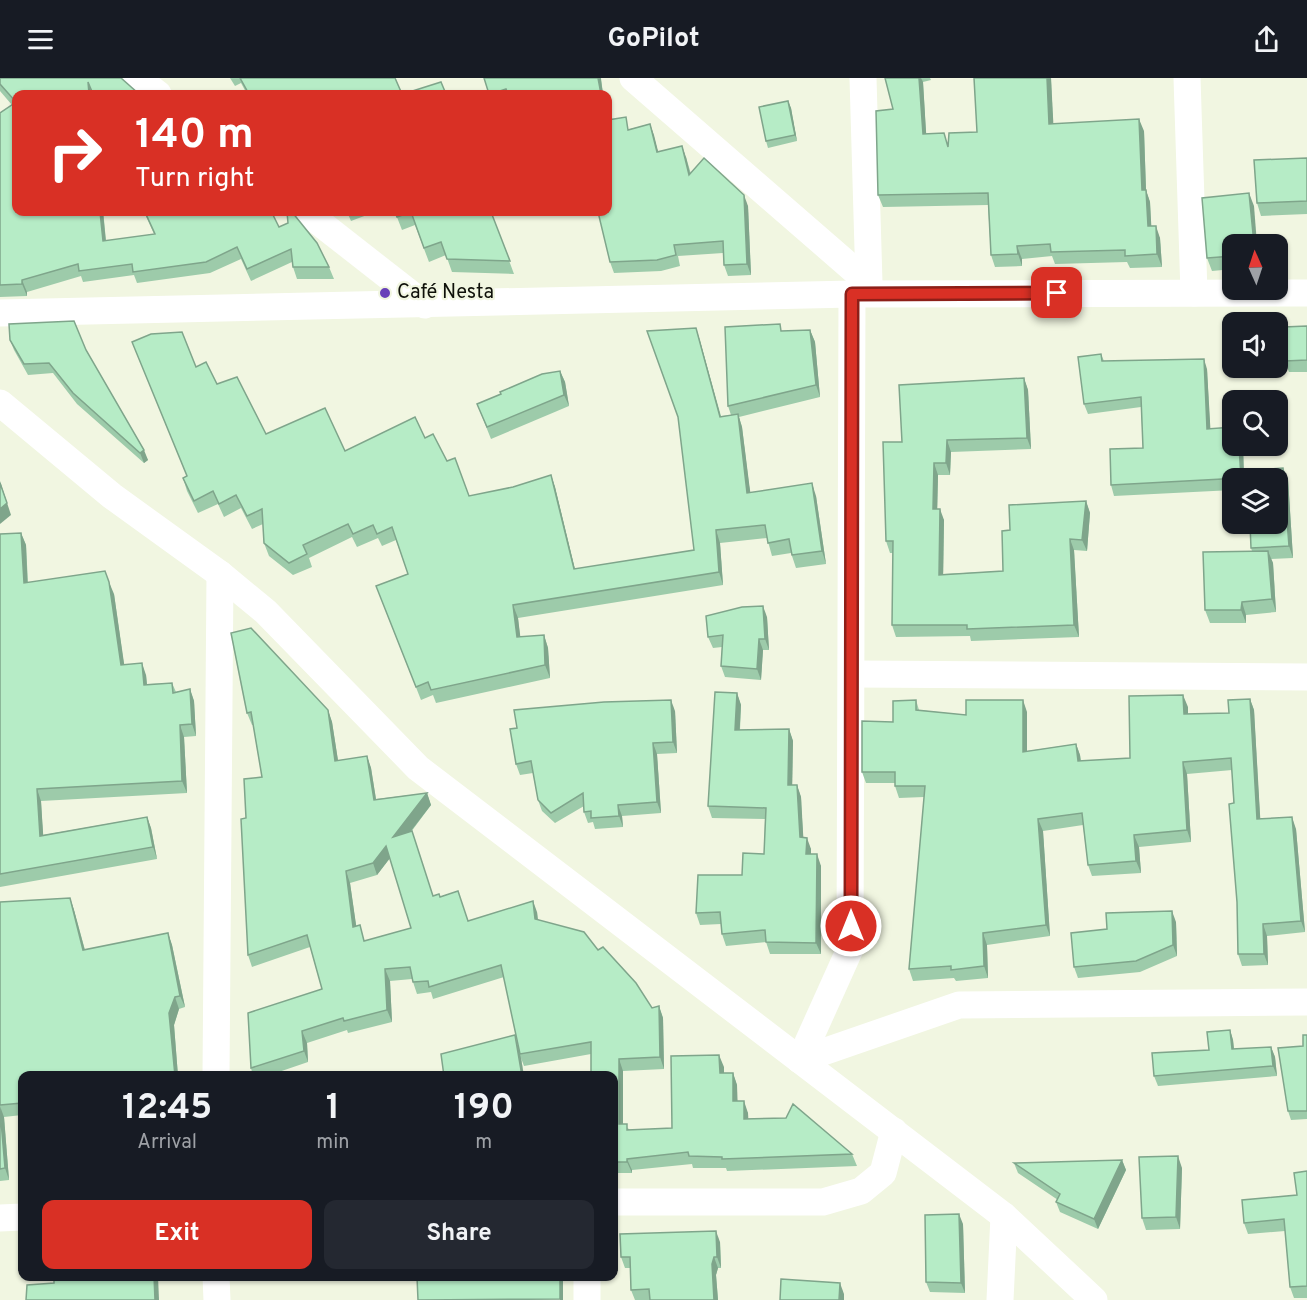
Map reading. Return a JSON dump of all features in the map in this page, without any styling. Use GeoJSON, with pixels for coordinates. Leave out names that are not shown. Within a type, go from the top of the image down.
{"type":"FeatureCollection","features":[{"type":"Feature","properties":{"kind":"street"},"geometry":{"type":"LineString","coordinates":[[137,78],[153,90]]}},
{"type":"Feature","properties":{"kind":"street"},"geometry":{"type":"LineString","coordinates":[[633,78],[861,289]]}},
{"type":"Feature","properties":{"kind":"street"},"geometry":{"type":"LineString","coordinates":[[800,1060],[850,948],[852,674],[861,289],[863,78]]}},
{"type":"Feature","properties":{"kind":"street"},"geometry":{"type":"LineString","coordinates":[[1187,78],[1194,293]]}},
{"type":"Feature","properties":{"kind":"street"},"geometry":{"type":"LineString","coordinates":[[311,216],[425,305]]}},
{"type":"Feature","properties":{"kind":"street"},"geometry":{"type":"LineString","coordinates":[[0,313],[425,305],[861,289],[1307,293]]}},
{"type":"Feature","properties":{"kind":"street"},"geometry":{"type":"LineString","coordinates":[[0,403],[112,496],[220,574],[266,612],[418,768],[1004,1216],[1094,1300]]}},
{"type":"Feature","properties":{"kind":"street"},"geometry":{"type":"LineString","coordinates":[[216,1071],[220,574]]}},
{"type":"Feature","properties":{"kind":"street"},"geometry":{"type":"LineString","coordinates":[[852,674],[1307,677]]}},
{"type":"Feature","properties":{"kind":"street"},"geometry":{"type":"LineString","coordinates":[[800,1060],[959,1005],[1307,1002]]}},
{"type":"Feature","properties":{"kind":"street"},"geometry":{"type":"LineString","coordinates":[[618,1202],[823,1202],[861,1191],[883,1173],[894,1131]]}},
{"type":"Feature","properties":{"kind":"street"},"geometry":{"type":"LineString","coordinates":[[1000,1300],[1004,1216]]}},
{"type":"Feature","properties":{"kind":"street"},"geometry":{"type":"LineString","coordinates":[[0,1218],[18,1217]]}},
{"type":"Feature","properties":{"kind":"street"},"geometry":{"type":"LineString","coordinates":[[216,1281],[217,1300]]}},
{"type":"Feature","properties":{"kind":"street"},"geometry":{"type":"LineString","coordinates":[[587,1281],[587,1300]]}},
{"type":"Feature","properties":{"kind":"building"},"geometry":{"type":"Polygon","coordinates":[[[0,78],[121,78],[134,90],[91,90],[88,82],[89,90],[12,90],[12,98],[0,84],[0,78]]]}},
{"type":"Feature","properties":{"kind":"building"},"geometry":{"type":"Polygon","coordinates":[[[240,78],[395,78],[400,90],[247,90],[240,78]]]}},
{"type":"Feature","properties":{"kind":"building"},"geometry":{"type":"Polygon","coordinates":[[[484,78],[598,78],[600,90],[506,89],[488,90],[484,78]]]}},
{"type":"Feature","properties":{"kind":"building"},"geometry":{"type":"Polygon","coordinates":[[[885,78],[919,78],[923,134],[944,133],[948,147],[949,133],[977,132],[974,78],[1047,78],[1049,124],[1139,119],[1142,190],[1146,190],[1148,226],[1156,226],[1157,254],[1125,256],[1125,250],[1051,252],[1050,244],[1017,246],[1018,254],[991,255],[988,193],[878,195],[876,111],[893,109],[885,78]]]}},
{"type":"Feature","properties":{"kind":"building"},"geometry":{"type":"Polygon","coordinates":[[[441,82],[444,90],[416,90],[441,82]]]}},
{"type":"Feature","properties":{"kind":"building"},"geometry":{"type":"Polygon","coordinates":[[[788,101],[795,135],[766,141],[759,107],[788,101]]]}},
{"type":"Feature","properties":{"kind":"building"},"geometry":{"type":"Polygon","coordinates":[[[12,105],[12,216],[100,216],[103,241],[155,234],[147,216],[274,216],[279,227],[288,223],[287,216],[295,216],[317,243],[329,267],[293,267],[291,249],[247,269],[237,247],[206,262],[133,272],[132,264],[79,271],[78,264],[22,280],[22,284],[0,285],[0,113],[12,105]]]}},
{"type":"Feature","properties":{"kind":"building"},"geometry":{"type":"Polygon","coordinates":[[[626,117],[628,130],[650,124],[657,152],[682,146],[689,175],[704,158],[744,195],[747,264],[724,265],[723,241],[674,245],[676,255],[657,260],[610,262],[599,216],[612,216],[612,119],[626,117]]]}},
{"type":"Feature","properties":{"kind":"building"},"geometry":{"type":"Polygon","coordinates":[[[1307,158],[1307,201],[1257,203],[1254,160],[1307,158]]]}},
{"type":"Feature","properties":{"kind":"building"},"geometry":{"type":"Polygon","coordinates":[[[1249,193],[1253,234],[1222,234],[1222,257],[1207,258],[1202,198],[1249,193]]]}},
{"type":"Feature","properties":{"kind":"building"},"geometry":{"type":"Polygon","coordinates":[[[412,216],[493,216],[510,261],[447,259],[441,242],[424,248],[412,216]]]}},
{"type":"Feature","properties":{"kind":"building"},"geometry":{"type":"Polygon","coordinates":[[[74,321],[86,350],[144,450],[140,453],[73,393],[49,363],[24,364],[10,340],[9,324],[74,321]]]}},
{"type":"Feature","properties":{"kind":"building"},"geometry":{"type":"Polygon","coordinates":[[[780,324],[781,331],[810,330],[816,385],[728,406],[725,327],[780,324]]]}},
{"type":"Feature","properties":{"kind":"building"},"geometry":{"type":"Polygon","coordinates":[[[1307,326],[1307,360],[1288,361],[1288,327],[1307,326]]]}},
{"type":"Feature","properties":{"kind":"building"},"geometry":{"type":"Polygon","coordinates":[[[696,328],[720,417],[738,414],[747,493],[812,483],[822,551],[792,555],[789,539],[768,543],[765,525],[716,530],[719,572],[513,605],[517,637],[544,635],[545,665],[431,690],[428,682],[416,687],[376,586],[408,574],[392,527],[377,534],[373,525],[353,534],[348,524],[303,545],[307,554],[289,563],[264,543],[262,509],[247,516],[236,495],[219,504],[213,491],[194,501],[183,478],[187,476],[132,342],[151,334],[182,332],[196,367],[206,362],[217,384],[237,377],[266,434],[325,408],[345,451],[415,417],[425,438],[433,434],[447,461],[455,458],[469,496],[513,487],[551,475],[574,569],[694,550],[678,417],[647,331],[696,328]]]}},
{"type":"Feature","properties":{"kind":"building"},"geometry":{"type":"Polygon","coordinates":[[[1101,354],[1102,361],[1204,359],[1207,429],[1222,428],[1222,456],[1240,456],[1240,468],[1222,468],[1222,479],[1111,485],[1110,449],[1143,448],[1141,397],[1084,404],[1078,357],[1101,354]]]}},
{"type":"Feature","properties":{"kind":"building"},"geometry":{"type":"Polygon","coordinates":[[[560,371],[564,395],[487,427],[477,404],[542,374],[560,371]]]}},
{"type":"Feature","properties":{"kind":"building"},"geometry":{"type":"Polygon","coordinates":[[[1024,378],[1027,438],[947,440],[946,463],[934,463],[933,509],[940,509],[939,575],[1003,571],[1002,531],[1010,530],[1009,505],[1086,501],[1082,540],[1070,539],[1074,625],[967,629],[967,625],[892,625],[893,541],[886,541],[883,442],[902,442],[899,385],[1024,378]]]}},
{"type":"Feature","properties":{"kind":"building"},"geometry":{"type":"Polygon","coordinates":[[[0,483],[7,503],[0,509],[0,483]]]}},
{"type":"Feature","properties":{"kind":"building"},"geometry":{"type":"Polygon","coordinates":[[[21,533],[24,583],[105,571],[109,582],[121,665],[142,663],[144,685],[172,683],[173,693],[190,689],[192,724],[180,725],[182,781],[37,789],[40,836],[147,817],[153,847],[0,874],[0,534],[21,533]]]}},
{"type":"Feature","properties":{"kind":"building"},"geometry":{"type":"Polygon","coordinates":[[[1288,533],[1289,546],[1251,548],[1250,534],[1288,533]]]}},
{"type":"Feature","properties":{"kind":"building"},"geometry":{"type":"Polygon","coordinates":[[[1268,551],[1272,599],[1242,602],[1241,610],[1205,610],[1203,552],[1268,551]]]}},
{"type":"Feature","properties":{"kind":"building"},"geometry":{"type":"Polygon","coordinates":[[[763,606],[765,639],[759,639],[757,669],[721,666],[723,635],[708,637],[706,616],[742,607],[763,606]]]}},
{"type":"Feature","properties":{"kind":"building"},"geometry":{"type":"Polygon","coordinates":[[[251,628],[328,710],[335,761],[367,756],[374,800],[427,793],[393,837],[412,831],[433,896],[439,894],[440,897],[458,891],[468,921],[533,901],[535,919],[584,932],[598,950],[603,947],[636,983],[652,1008],[659,1006],[660,1057],[619,1059],[619,1124],[627,1124],[627,1130],[672,1128],[671,1056],[719,1055],[720,1073],[733,1073],[733,1101],[744,1101],[744,1119],[786,1118],[793,1104],[852,1154],[722,1159],[722,1157],[689,1156],[688,1152],[618,1162],[618,1071],[591,1071],[591,1042],[520,1054],[501,965],[429,987],[428,981],[413,982],[410,967],[385,969],[387,1010],[344,1021],[343,1018],[302,1031],[304,1051],[251,1068],[248,1013],[322,989],[307,935],[248,955],[241,819],[246,818],[244,779],[262,777],[251,712],[247,713],[231,633],[251,628]],[[386,846],[373,863],[346,871],[353,927],[360,925],[364,941],[411,928],[386,846]]]}},
{"type":"Feature","properties":{"kind":"building"},"geometry":{"type":"Polygon","coordinates":[[[715,692],[737,693],[735,730],[789,729],[788,785],[797,785],[800,837],[807,838],[806,854],[817,854],[816,943],[766,942],[765,930],[722,934],[720,912],[696,913],[698,875],[742,875],[743,853],[764,854],[766,808],[708,806],[715,692]]]}},
{"type":"Feature","properties":{"kind":"building"},"geometry":{"type":"Polygon","coordinates":[[[1183,695],[1184,714],[1229,713],[1228,700],[1250,699],[1257,819],[1292,817],[1301,921],[1263,924],[1264,954],[1238,954],[1237,902],[1229,804],[1234,803],[1231,758],[1183,762],[1187,830],[1134,835],[1136,861],[1088,865],[1082,813],[1038,819],[1046,925],[983,933],[984,966],[951,970],[951,966],[909,969],[925,786],[895,786],[895,772],[862,772],[862,721],[893,722],[893,701],[916,700],[916,710],[966,715],[966,700],[1023,700],[1023,752],[1076,744],[1078,761],[1130,758],[1129,696],[1183,695]]]}},
{"type":"Feature","properties":{"kind":"building"},"geometry":{"type":"Polygon","coordinates":[[[671,700],[673,742],[653,743],[657,802],[618,805],[619,816],[591,818],[591,811],[584,812],[583,793],[551,813],[538,800],[531,761],[516,764],[510,729],[517,728],[514,710],[604,702],[671,700]]]}},
{"type":"Feature","properties":{"kind":"building"},"geometry":{"type":"Polygon","coordinates":[[[70,898],[83,950],[168,933],[180,996],[175,997],[169,1013],[175,1071],[18,1071],[18,1103],[0,1105],[0,902],[70,898]]]}},
{"type":"Feature","properties":{"kind":"building"},"geometry":{"type":"Polygon","coordinates":[[[1172,911],[1173,945],[1136,961],[1074,967],[1071,933],[1107,929],[1106,913],[1172,911]]]}},
{"type":"Feature","properties":{"kind":"building"},"geometry":{"type":"Polygon","coordinates":[[[1230,1030],[1232,1049],[1271,1047],[1273,1066],[1154,1076],[1152,1053],[1209,1050],[1207,1032],[1230,1030]]]}},
{"type":"Feature","properties":{"kind":"building"},"geometry":{"type":"Polygon","coordinates":[[[515,1035],[521,1071],[443,1071],[441,1054],[515,1035]]]}},
{"type":"Feature","properties":{"kind":"building"},"geometry":{"type":"Polygon","coordinates":[[[1303,1035],[1307,1035],[1307,1111],[1288,1111],[1278,1048],[1303,1046],[1303,1035]]]}},
{"type":"Feature","properties":{"kind":"building"},"geometry":{"type":"Polygon","coordinates":[[[0,1109],[5,1168],[0,1169],[0,1109]]]}},
{"type":"Feature","properties":{"kind":"building"},"geometry":{"type":"Polygon","coordinates":[[[1178,1156],[1176,1217],[1142,1218],[1139,1157],[1178,1156]]]}},
{"type":"Feature","properties":{"kind":"building"},"geometry":{"type":"Polygon","coordinates":[[[1122,1160],[1094,1219],[1056,1202],[1060,1194],[1014,1163],[1122,1160]]]}},
{"type":"Feature","properties":{"kind":"building"},"geometry":{"type":"Polygon","coordinates":[[[1307,1171],[1307,1286],[1290,1287],[1284,1219],[1244,1223],[1242,1200],[1297,1195],[1294,1173],[1307,1171]]]}},
{"type":"Feature","properties":{"kind":"building"},"geometry":{"type":"Polygon","coordinates":[[[959,1214],[961,1283],[926,1282],[925,1215],[959,1214]]]}},
{"type":"Feature","properties":{"kind":"building"},"geometry":{"type":"Polygon","coordinates":[[[716,1231],[717,1257],[714,1257],[712,1264],[714,1300],[650,1300],[649,1289],[631,1290],[630,1257],[621,1257],[620,1234],[716,1231]]]}},
{"type":"Feature","properties":{"kind":"building"},"geometry":{"type":"Polygon","coordinates":[[[781,1279],[840,1283],[839,1300],[780,1300],[781,1279]]]}},
{"type":"Feature","properties":{"kind":"building"},"geometry":{"type":"Polygon","coordinates":[[[54,1281],[154,1281],[155,1300],[26,1300],[27,1285],[54,1283],[54,1281]]]}},
{"type":"Feature","properties":{"kind":"building"},"geometry":{"type":"Polygon","coordinates":[[[417,1281],[560,1281],[560,1299],[418,1300],[417,1281]]]}},
{"type":"Feature","properties":{"kind":"place","name":"Café Nesta"},"geometry":{"type":"Point","coordinates":[385,293]}},
{"type":"Feature","properties":{"kind":"route"},"geometry":{"type":"LineString","coordinates":[[851,926],[852,294],[1057,293]]}}]}
